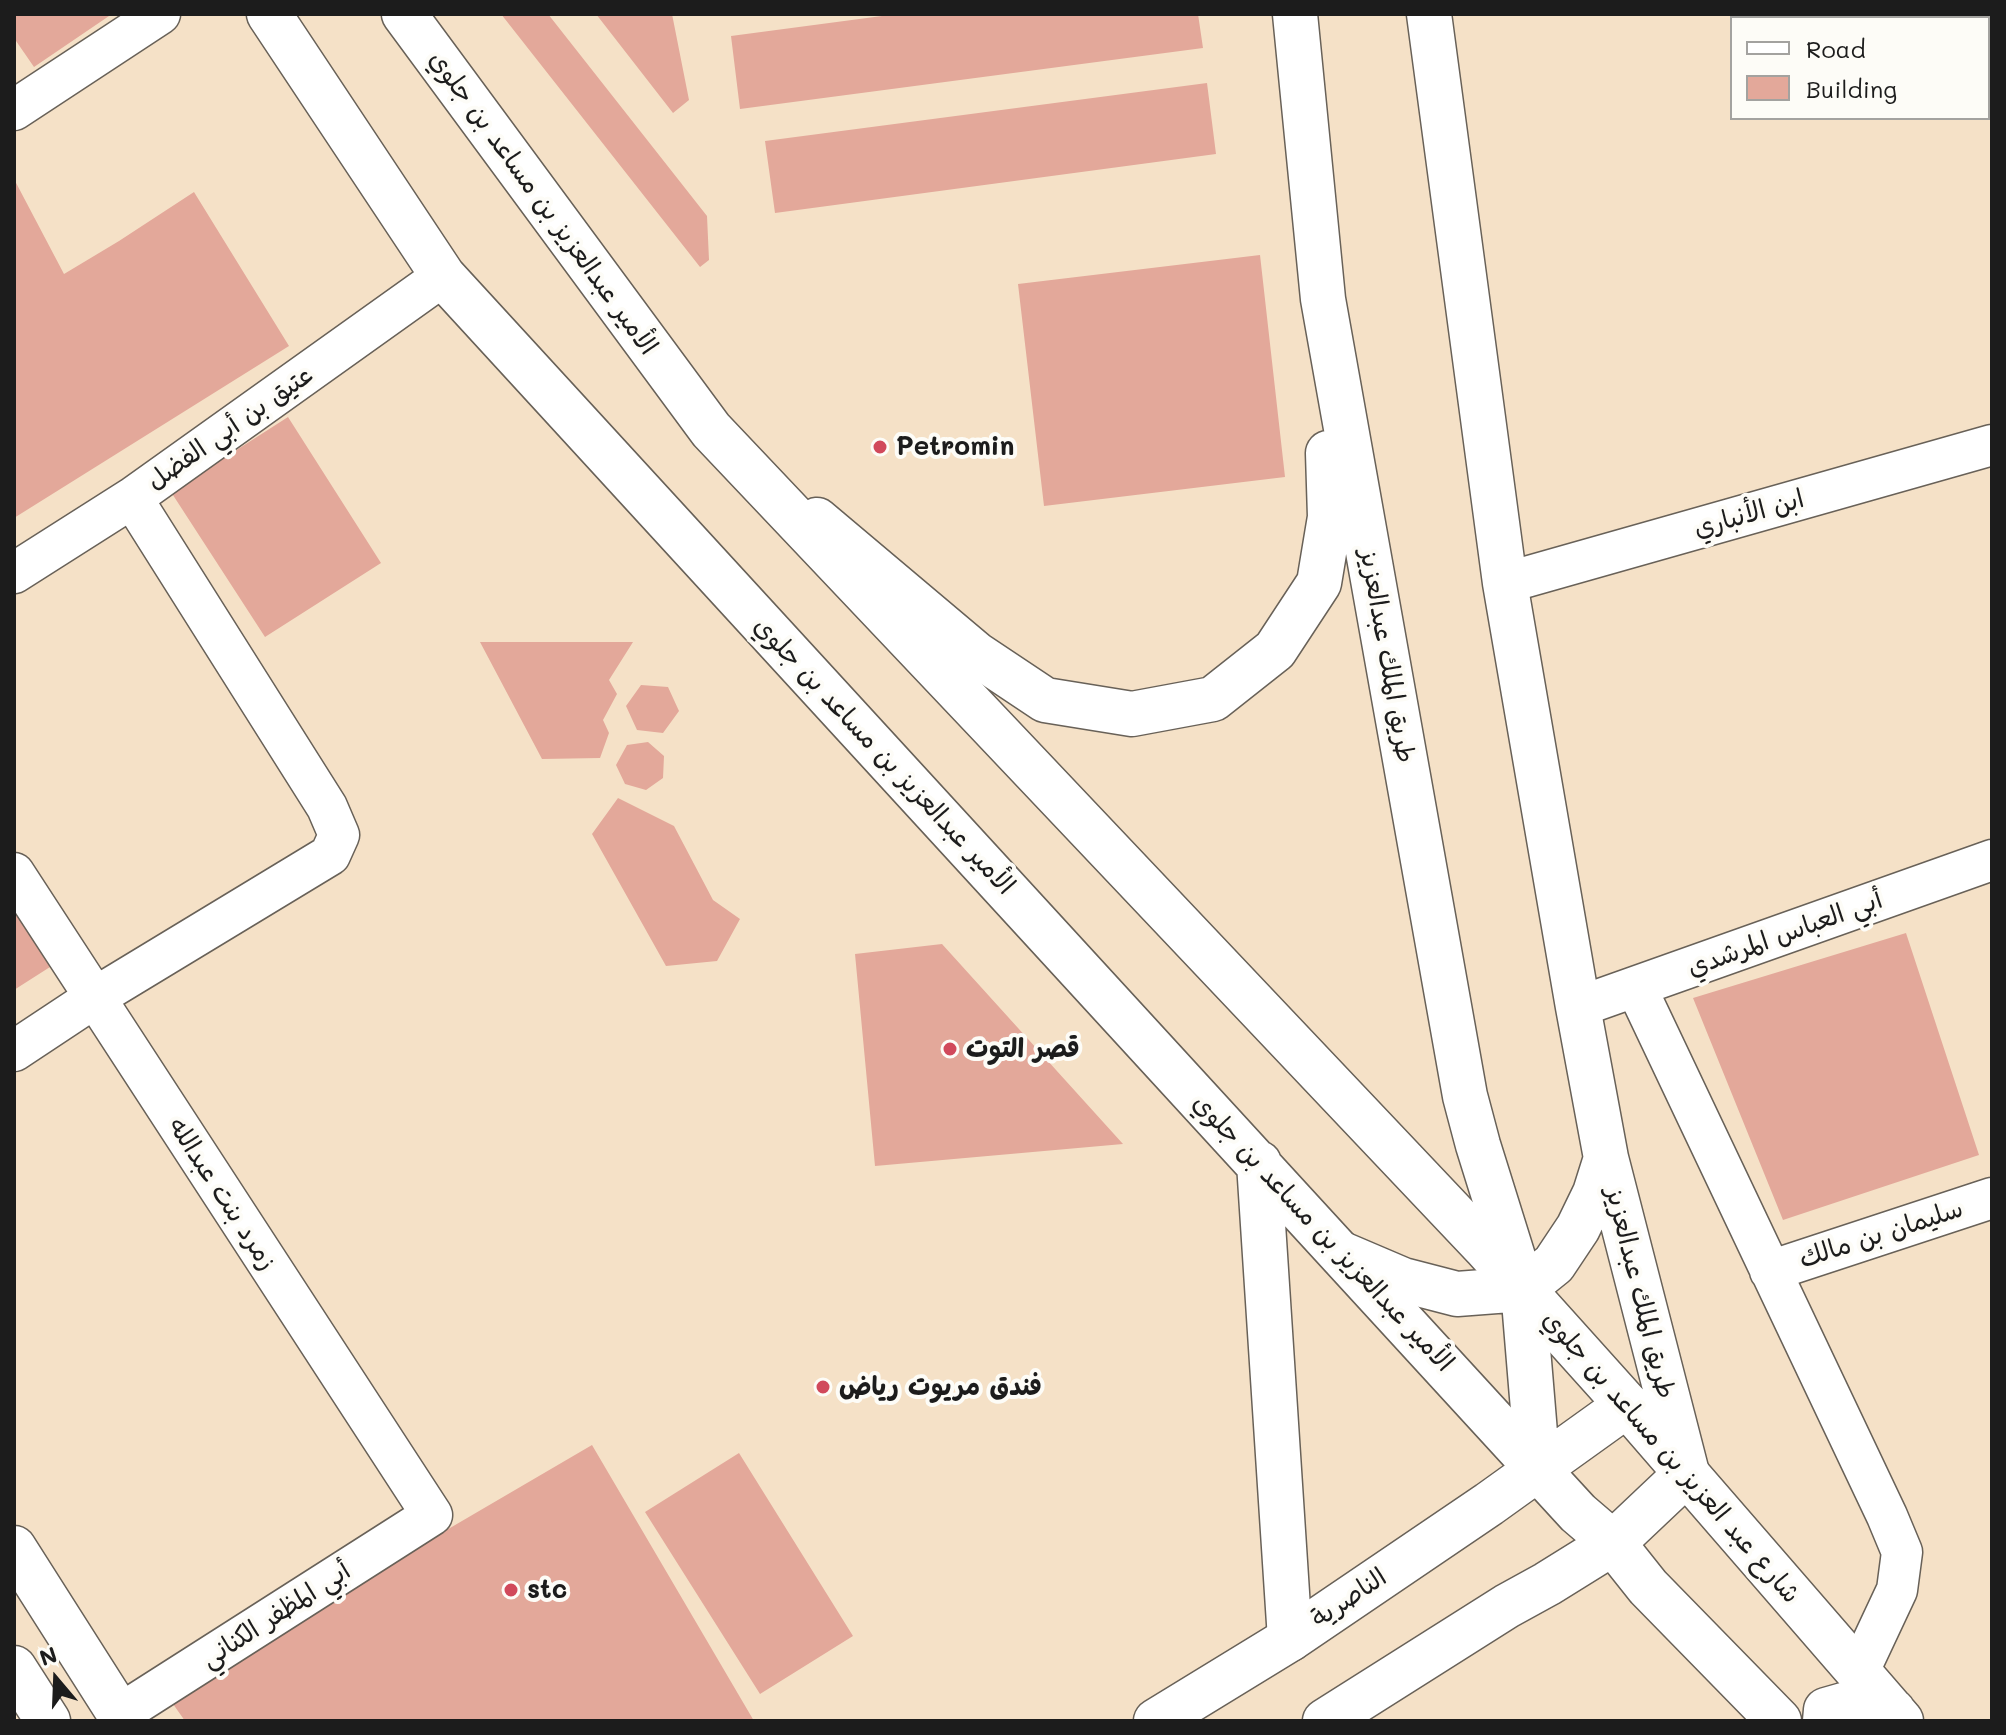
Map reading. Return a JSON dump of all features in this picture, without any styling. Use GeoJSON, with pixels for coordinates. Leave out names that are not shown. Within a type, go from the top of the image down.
{"type":"FeatureCollection","features":[{"type":"Feature","properties":{"kind":"main road","name":"الأمير عبدالعزيز بن مساعد بن جلوي"},"geometry":{"type":"LineString","coordinates":[[269,14],[443,276],[1538,1469]]}},
{"type":"Feature","properties":{"kind":"main road","name":"الأمير عبدالعزيز بن مساعد بن جلوي"},"geometry":{"type":"LineString","coordinates":[[404,14],[711,430],[1438,1197]]}},
{"type":"Feature","properties":{"kind":"main road","name":"طريق الملك عبدالعزيز"},"geometry":{"type":"LineString","coordinates":[[1295,14],[1323,299],[1465,1096],[1523,1289],[1554,1264],[1578,1228],[1595,1193],[1606,1158]]}},
{"type":"Feature","properties":{"kind":"main road","name":"طريق الملك عبدالعزيز"},"geometry":{"type":"LineString","coordinates":[[1429,14],[1505,583],[1578,1007],[1606,1158],[1687,1473]]}},
{"type":"Feature","properties":{"kind":"main road"},"geometry":{"type":"LineString","coordinates":[[711,430],[976,654],[1045,700],[1132,714],[1213,699],[1275,650],[1319,583],[1330,517],[1323,299]]}},
{"type":"Feature","properties":{"kind":"main road"},"geometry":{"type":"LineString","coordinates":[[1259,1163],[1290,1639]]}},
{"type":"Feature","properties":{"kind":"main road","name":"شارع عبد العزيز بن مساعد بن جلوي"},"geometry":{"type":"LineString","coordinates":[[1438,1197],[1627,1405],[1897,1716]]}},
{"type":"Feature","properties":{"kind":"main road"},"geometry":{"type":"LineString","coordinates":[[1342,1254],[1403,1280],[1457,1294],[1523,1289],[1538,1469],[1578,1513],[1613,1543],[1648,1587],[1779,1721]]}},
{"type":"Feature","properties":{"kind":"main road","name":"الناصرية"},"geometry":{"type":"LineString","coordinates":[[1156,1721],[1290,1639],[1627,1405]]}},
{"type":"Feature","properties":{"kind":"main road"},"geometry":{"type":"LineString","coordinates":[[1325,1721],[1613,1543],[1687,1473]]}},
{"type":"Feature","properties":{"kind":"main road"},"geometry":{"type":"LineString","coordinates":[[14,1548],[122,1718]]}},
{"type":"Feature","properties":{"kind":"main road"},"geometry":{"type":"LineString","coordinates":[[14,1668],[48,1721]]}},
{"type":"Feature","properties":{"kind":"main road"},"geometry":{"type":"LineString","coordinates":[[1825,1721],[1826,1710],[1861,1700],[1897,1716]]}},
{"type":"Feature","properties":{"kind":"street"},"geometry":{"type":"LineString","coordinates":[[14,110],[160,14]]}},
{"type":"Feature","properties":{"kind":"street","name":"عتيق بن أبي الفضل"},"geometry":{"type":"LineString","coordinates":[[14,573],[132,498],[443,276]]}},
{"type":"Feature","properties":{"kind":"street","name":"ابن الأنباري"},"geometry":{"type":"LineString","coordinates":[[1505,583],[1992,445]]}},
{"type":"Feature","properties":{"kind":"street"},"geometry":{"type":"LineString","coordinates":[[14,1051],[94,998],[330,855],[339,835],[327,807],[132,498]]}},
{"type":"Feature","properties":{"kind":"street","name":"أبي العباس المرشدي"},"geometry":{"type":"LineString","coordinates":[[1578,1007],[1992,860]]}},
{"type":"Feature","properties":{"kind":"street","name":"زمرد بنت عبدالله"},"geometry":{"type":"LineString","coordinates":[[14,873],[432,1515]]}},
{"type":"Feature","properties":{"kind":"street"},"geometry":{"type":"LineString","coordinates":[[1636,987],[1902,1552],[1897,1590],[1859,1671]]}},
{"type":"Feature","properties":{"kind":"street","name":"سليمان بن مالك"},"geometry":{"type":"LineString","coordinates":[[1770,1271],[1992,1198]]}},
{"type":"Feature","properties":{"kind":"street","name":"أبي المظفر الكناني"},"geometry":{"type":"LineString","coordinates":[[122,1718],[432,1515]]}},
{"type":"Feature","properties":{"kind":"building"},"geometry":{"type":"Polygon","coordinates":[[[14,14],[112,14],[34,67],[14,38],[14,14]]]}},
{"type":"Feature","properties":{"kind":"building"},"geometry":{"type":"Polygon","coordinates":[[[501,14],[548,14],[707,216],[709,260],[700,267],[501,14]]]}},
{"type":"Feature","properties":{"kind":"building"},"geometry":{"type":"Polygon","coordinates":[[[596,14],[672,14],[689,100],[673,113],[596,14]]]}},
{"type":"Feature","properties":{"kind":"building"},"geometry":{"type":"Polygon","coordinates":[[[897,14],[1198,14],[1203,48],[740,109],[731,36],[897,14]]]}},
{"type":"Feature","properties":{"kind":"building"},"geometry":{"type":"Polygon","coordinates":[[[1207,83],[1216,154],[775,213],[765,141],[1207,83]]]}},
{"type":"Feature","properties":{"kind":"building"},"geometry":{"type":"Polygon","coordinates":[[[14,179],[64,274],[194,192],[289,346],[14,518],[14,179]]]}},
{"type":"Feature","properties":{"kind":"building"},"geometry":{"type":"Polygon","coordinates":[[[1260,255],[1285,477],[1044,506],[1018,284],[1260,255]]]}},
{"type":"Feature","properties":{"kind":"building"},"geometry":{"type":"Polygon","coordinates":[[[288,417],[381,563],[265,637],[171,492],[288,417]]]}},
{"type":"Feature","properties":{"kind":"building"},"geometry":{"type":"Polygon","coordinates":[[[480,642],[633,642],[609,680],[617,694],[603,720],[609,733],[600,758],[542,759],[480,642]]]}},
{"type":"Feature","properties":{"kind":"building"},"geometry":{"type":"Polygon","coordinates":[[[641,685],[668,687],[679,711],[663,733],[637,730],[626,706],[641,685]]]}},
{"type":"Feature","properties":{"kind":"building"},"geometry":{"type":"Polygon","coordinates":[[[648,742],[664,756],[663,778],[646,790],[625,784],[616,765],[627,745],[648,742]]]}},
{"type":"Feature","properties":{"kind":"building"},"geometry":{"type":"Polygon","coordinates":[[[618,798],[674,826],[713,900],[740,919],[717,961],[666,966],[592,834],[618,798]]]}},
{"type":"Feature","properties":{"kind":"building"},"geometry":{"type":"Polygon","coordinates":[[[14,911],[50,967],[14,990],[14,911]]]}},
{"type":"Feature","properties":{"kind":"building"},"geometry":{"type":"Polygon","coordinates":[[[1906,933],[1979,1155],[1783,1220],[1693,998],[1906,933]]]}},
{"type":"Feature","properties":{"kind":"building","name":"قصر التوت"},"geometry":{"type":"Polygon","coordinates":[[[942,944],[1123,1144],[875,1166],[855,954],[942,944]]]}},
{"type":"Feature","properties":{"kind":"building","name":"stc"},"geometry":{"type":"Polygon","coordinates":[[[592,1445],[754,1721],[185,1721],[166,1694],[592,1445]]]}},
{"type":"Feature","properties":{"kind":"building"},"geometry":{"type":"Polygon","coordinates":[[[739,1453],[853,1636],[760,1694],[645,1512],[739,1453]]]}},
{"type":"Feature","properties":{"kind":"place","name":"Petromin"},"geometry":{"type":"Point","coordinates":[880,447]}},
{"type":"Feature","properties":{"kind":"place","name":"قصر التوت"},"geometry":{"type":"Point","coordinates":[950,1049]}},
{"type":"Feature","properties":{"kind":"place","name":"فندق مريوت رياض"},"geometry":{"type":"Point","coordinates":[823,1387]}},
{"type":"Feature","properties":{"kind":"place","name":"stc"},"geometry":{"type":"Point","coordinates":[511,1590]}}]}
